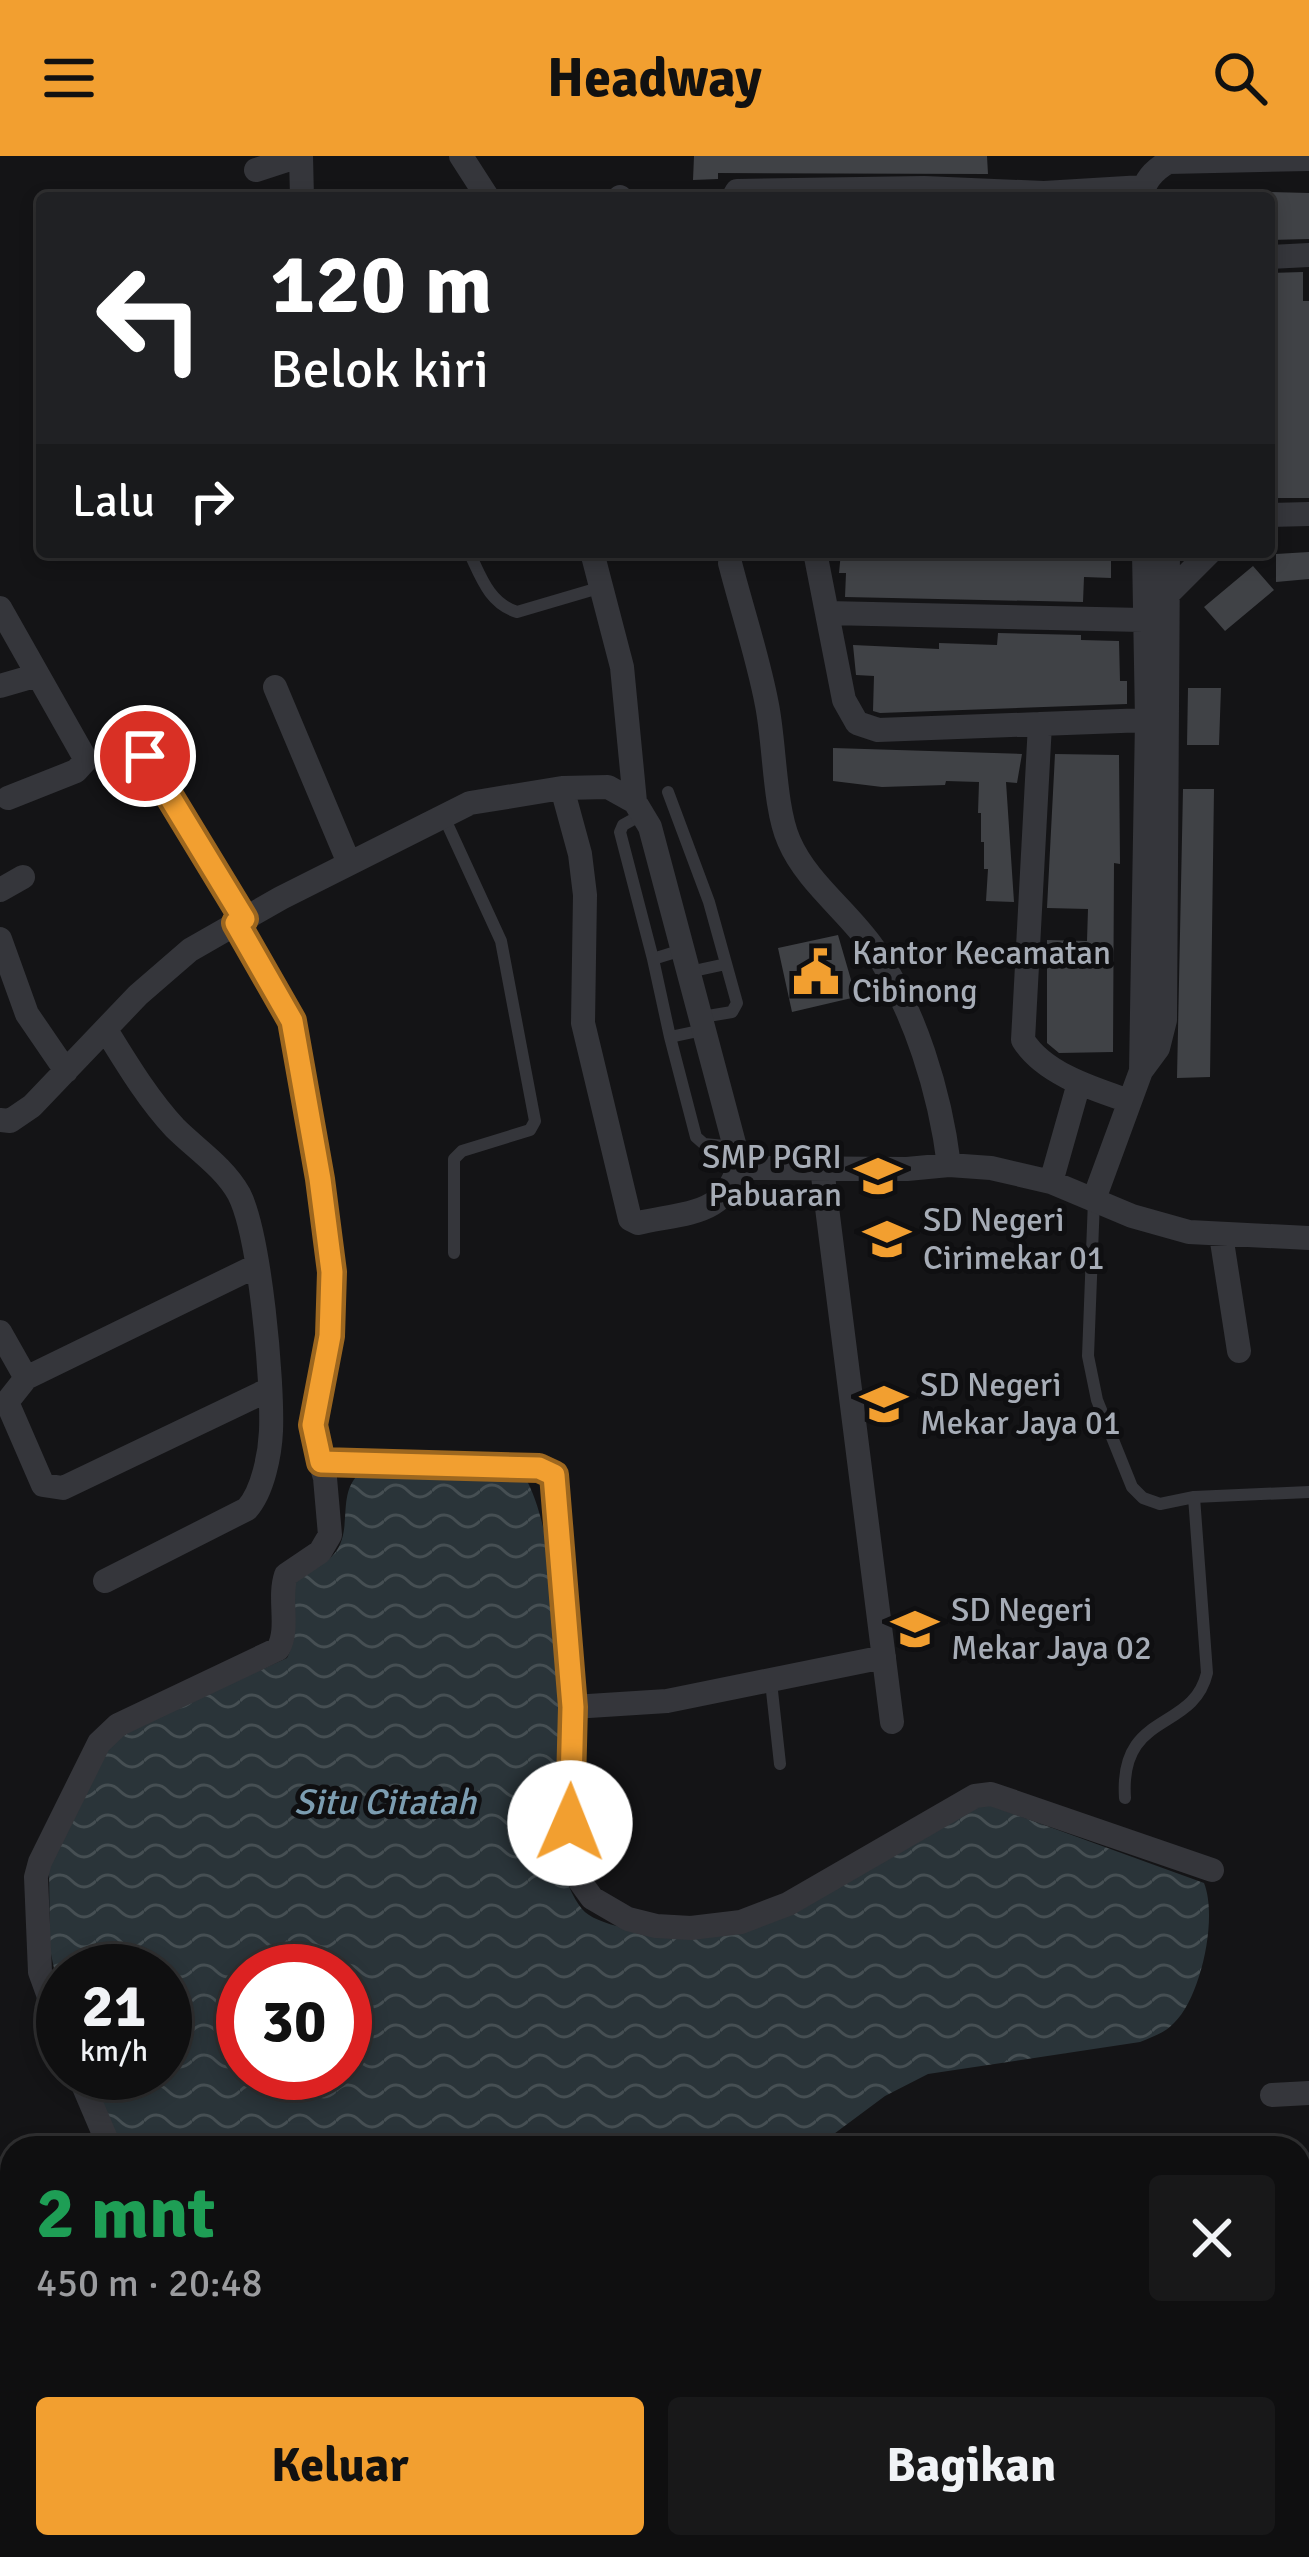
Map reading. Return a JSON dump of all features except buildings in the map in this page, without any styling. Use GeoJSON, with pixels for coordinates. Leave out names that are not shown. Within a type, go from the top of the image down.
{"type":"FeatureCollection","features":[{"type":"Feature","properties":{"kind":"street"},"geometry":{"type":"LineString","coordinates":[[256,170],[300,156],[302,192]]}},
{"type":"Feature","properties":{"kind":"street"},"geometry":{"type":"LineString","coordinates":[[461,156],[484,192]]}},
{"type":"Feature","properties":{"kind":"street"},"geometry":{"type":"LineString","coordinates":[[1142,192],[1157,168],[1168,162],[1309,158]]}},
{"type":"Feature","properties":{"kind":"street"},"geometry":{"type":"LineString","coordinates":[[736,192],[902,192]]}},
{"type":"Feature","properties":{"kind":"street"},"geometry":{"type":"LineString","coordinates":[[1275,257],[1309,255]]}},
{"type":"Feature","properties":{"kind":"street"},"geometry":{"type":"LineString","coordinates":[[1275,515],[1309,514]]}},
{"type":"Feature","properties":{"kind":"street"},"geometry":{"type":"LineString","coordinates":[[562,788],[580,854],[585,895],[583,1023],[630,1219],[638,1223],[714,1205],[733,1186],[738,1152],[639,808],[622,667],[594,558]]}},
{"type":"Feature","properties":{"kind":"street"},"geometry":{"type":"LineString","coordinates":[[816,558],[844,700],[857,723],[878,730],[1147,720]]}},
{"type":"Feature","properties":{"kind":"street"},"geometry":{"type":"LineString","coordinates":[[1141,1071],[1147,720],[1144,558]]}},
{"type":"Feature","properties":{"kind":"street"},"geometry":{"type":"LineString","coordinates":[[1094,1199],[1141,1071],[1158,1048],[1165,1020],[1170,592],[1185,558]]}},
{"type":"Feature","properties":{"kind":"street"},"geometry":{"type":"LineString","coordinates":[[730,563],[767,702],[783,826],[809,873],[874,950],[903,1006],[943,1118],[949,1165]]}},
{"type":"Feature","properties":{"kind":"street"},"geometry":{"type":"LineString","coordinates":[[0,608],[86,760],[76,771],[8,798]]}},
{"type":"Feature","properties":{"kind":"street"},"geometry":{"type":"LineString","coordinates":[[827,614],[1143,620]]}},
{"type":"Feature","properties":{"kind":"street"},"geometry":{"type":"LineString","coordinates":[[0,686],[38,675]]}},
{"type":"Feature","properties":{"kind":"street"},"geometry":{"type":"LineString","coordinates":[[275,687],[350,863]]}},
{"type":"Feature","properties":{"kind":"street"},"geometry":{"type":"LineString","coordinates":[[1040,724],[1023,1040],[1035,1055],[1079,1083],[1130,1101]]}},
{"type":"Feature","properties":{"kind":"street"},"geometry":{"type":"LineString","coordinates":[[39,1944],[36,1876],[40,1862],[99,1743],[118,1725],[272,1653],[284,1642],[281,1598],[286,1575],[329,1541],[313,1425],[330,1336],[332,1272],[292,1021],[145,756]]}},
{"type":"Feature","properties":{"kind":"street"},"geometry":{"type":"LineString","coordinates":[[2,1124],[32,1106],[176,962],[240,921],[454,811],[562,788],[608,787],[639,808]]}},
{"type":"Feature","properties":{"kind":"street"},"geometry":{"type":"LineString","coordinates":[[0,890],[23,877]]}},
{"type":"Feature","properties":{"kind":"street"},"geometry":{"type":"LineString","coordinates":[[0,939],[27,1014],[66,1071]]}},
{"type":"Feature","properties":{"kind":"street"},"geometry":{"type":"LineString","coordinates":[[105,1581],[218,1526],[251,1504],[272,1434],[249,1220],[232,1184],[146,1092],[106,1030]]}},
{"type":"Feature","properties":{"kind":"street"},"geometry":{"type":"LineString","coordinates":[[1041,1180],[1079,1083]]}},
{"type":"Feature","properties":{"kind":"street"},"geometry":{"type":"LineString","coordinates":[[738,1152],[761,1169],[991,1168],[1041,1180],[1132,1216],[1190,1232],[1309,1238]]}},
{"type":"Feature","properties":{"kind":"street"},"geometry":{"type":"LineString","coordinates":[[822,1168],[892,1722]]}},
{"type":"Feature","properties":{"kind":"street"},"geometry":{"type":"LineString","coordinates":[[1221,1235],[1239,1351]]}},
{"type":"Feature","properties":{"kind":"street"},"geometry":{"type":"LineString","coordinates":[[256,1266],[26,1378],[10,1394],[8,1411],[43,1485],[53,1489],[270,1389]]}},
{"type":"Feature","properties":{"kind":"street"},"geometry":{"type":"LineString","coordinates":[[0,1333],[26,1378]]}},
{"type":"Feature","properties":{"kind":"street"},"geometry":{"type":"LineString","coordinates":[[321,1462],[539,1468],[554,1475],[573,1707],[570,1823],[579,1880],[604,1907],[637,1922],[704,1927],[767,1914],[975,1796],[991,1794],[1212,1870]]}},
{"type":"Feature","properties":{"kind":"street"},"geometry":{"type":"LineString","coordinates":[[573,1707],[646,1704],[884,1657]]}},
{"type":"Feature","properties":{"kind":"street"},"geometry":{"type":"LineString","coordinates":[[1273,2095],[1309,2093]]}},
{"type":"Feature","properties":{"kind":"street"},"geometry":{"type":"LineString","coordinates":[[90,2100],[105,2136]]}},
{"type":"Feature","properties":{"kind":"lane"},"geometry":{"type":"LineString","coordinates":[[472,558],[495,600],[517,612],[603,587]]}},
{"type":"Feature","properties":{"kind":"lane"},"geometry":{"type":"LineString","coordinates":[[668,792],[709,902],[736,1008],[670,1036]]}},
{"type":"Feature","properties":{"kind":"lane"},"geometry":{"type":"LineString","coordinates":[[639,808],[620,832],[696,1137],[704,1144],[738,1152]]}},
{"type":"Feature","properties":{"kind":"lane"},"geometry":{"type":"LineString","coordinates":[[454,811],[501,940],[535,1121],[530,1130],[462,1151],[454,1159],[454,1252]]}},
{"type":"Feature","properties":{"kind":"lane"},"geometry":{"type":"LineString","coordinates":[[653,959],[726,964]]}},
{"type":"Feature","properties":{"kind":"lane"},"geometry":{"type":"LineString","coordinates":[[1094,1199],[1088,1356],[1096,1400],[1132,1487],[1143,1498],[1160,1504],[1194,1497],[1309,1492]]}},
{"type":"Feature","properties":{"kind":"lane"},"geometry":{"type":"LineString","coordinates":[[1125,1798],[1124,1766],[1132,1748],[1197,1696],[1207,1672],[1194,1497]]}},
{"type":"Feature","properties":{"kind":"lane"},"geometry":{"type":"LineString","coordinates":[[771,1682],[780,1764]]}},
{"type":"Feature","properties":{"kind":"water","name":"Situ Citatah"},"geometry":{"type":"Polygon","coordinates":[[[359,1474],[525,1477],[544,1532],[554,1600],[560,1701],[559,1846],[571,1890],[591,1916],[640,1931],[705,1932],[978,1801],[1204,1883],[1208,1936],[1199,1977],[1184,2011],[1167,2029],[1140,2042],[928,2074],[885,2096],[831,2136],[113,2136],[98,2100],[192,2100],[192,1944],[50,1944],[49,1868],[110,1745],[141,1724],[287,1658],[294,1585],[334,1554],[343,1535],[348,1492],[359,1474]]]}},
{"type":"Feature","properties":{"kind":"place","name":"Kantor Kecamatan Cibinong"},"geometry":{"type":"Point","coordinates":[816,972]}},
{"type":"Feature","properties":{"kind":"place","name":"SMP PGRI Pabuaran"},"geometry":{"type":"Point","coordinates":[878,1176]}},
{"type":"Feature","properties":{"kind":"place","name":"SD Negeri Cirimekar 01"},"geometry":{"type":"Point","coordinates":[887,1239]}},
{"type":"Feature","properties":{"kind":"place","name":"SD Negeri Mekar Jaya 01"},"geometry":{"type":"Point","coordinates":[884,1404]}},
{"type":"Feature","properties":{"kind":"place","name":"SD Negeri Mekar Jaya 02"},"geometry":{"type":"Point","coordinates":[915,1629]}},
{"type":"Feature","properties":{"kind":"route"},"geometry":{"type":"LineString","coordinates":[[145,756],[244,919],[236,923],[292,1021],[332,1272],[330,1336],[313,1425],[321,1462],[539,1468],[554,1475],[573,1707],[570,1823]]}}]}
